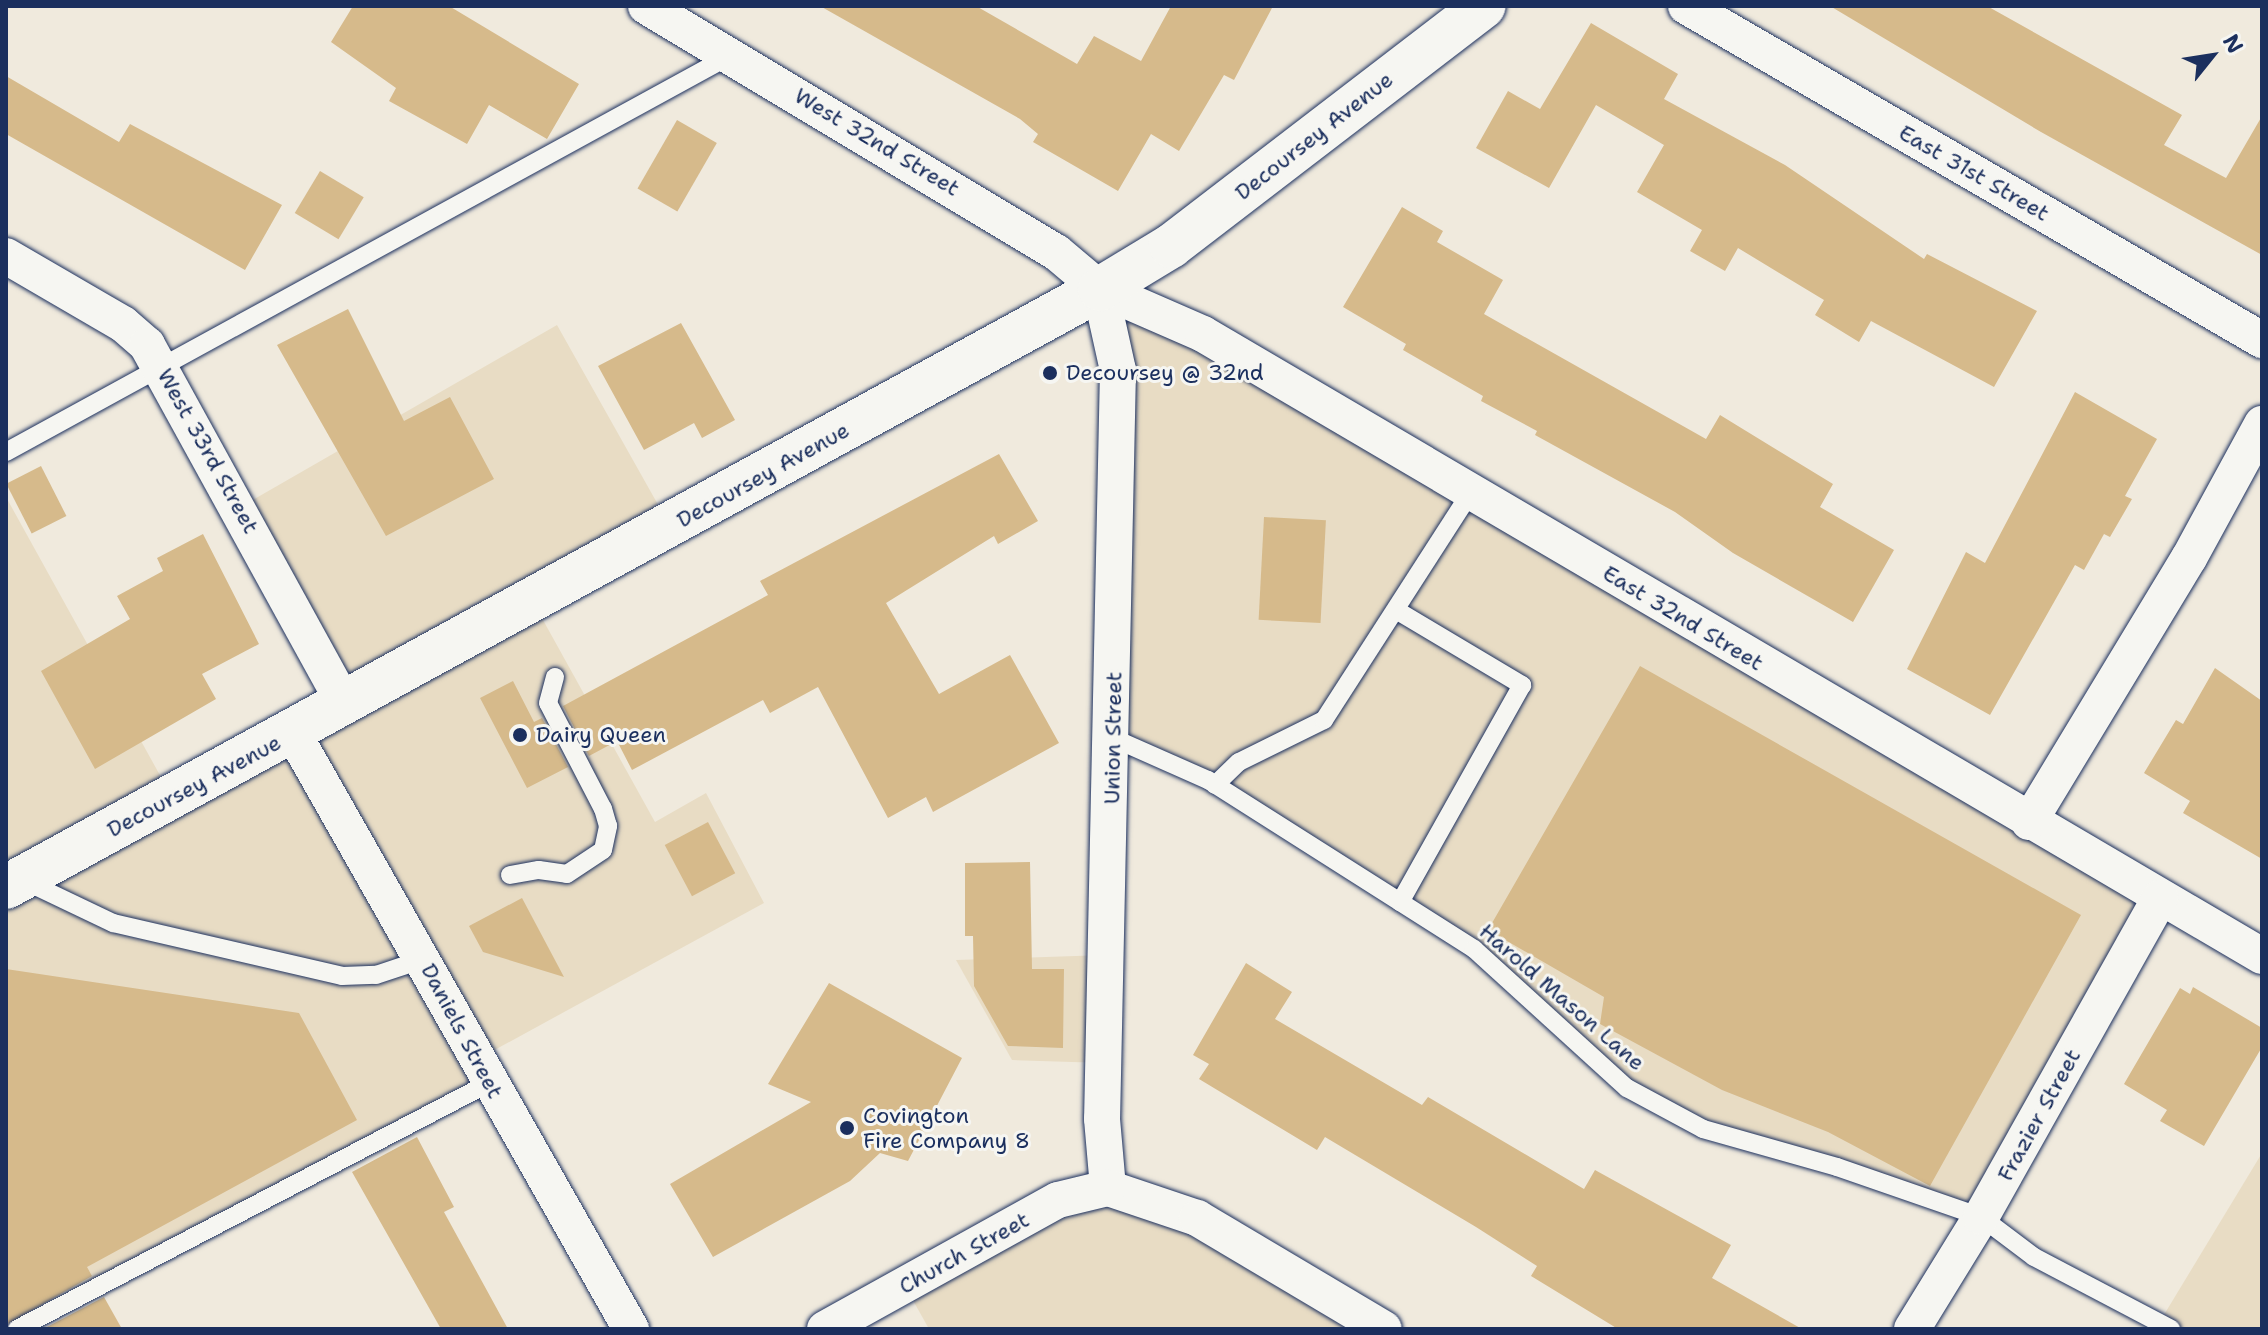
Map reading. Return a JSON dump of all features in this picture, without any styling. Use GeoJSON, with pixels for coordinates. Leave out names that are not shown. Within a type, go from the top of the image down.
{"type":"FeatureCollection","features":[{"type":"Feature","properties":{"kind":"main road","name":"Decoursey Avenue"},"geometry":{"type":"LineString","coordinates":[[11,879],[345,705],[1100,289],[1171,246],[1484,6]]}},
{"type":"Feature","properties":{"kind":"street","name":"West 32nd Street"},"geometry":{"type":"LineString","coordinates":[[646,6],[1056,252],[1100,289]]}},
{"type":"Feature","properties":{"kind":"street","name":"East 31st Street"},"geometry":{"type":"LineString","coordinates":[[1686,6],[2262,340]]}},
{"type":"Feature","properties":{"kind":"street","name":"West 33rd Street"},"geometry":{"type":"LineString","coordinates":[[6,256],[123,324],[163,367],[345,705]]}},
{"type":"Feature","properties":{"kind":"street","name":"East 32nd Street"},"geometry":{"type":"LineString","coordinates":[[1100,289],[1203,334],[2029,822],[2262,956]]}},
{"type":"Feature","properties":{"kind":"street","name":"Union Street"},"geometry":{"type":"LineString","coordinates":[[1100,289],[1118,370],[1113,738],[1102,1119],[1108,1188]]}},
{"type":"Feature","properties":{"kind":"street"},"geometry":{"type":"LineString","coordinates":[[2029,822],[2189,558],[2262,424]]}},
{"type":"Feature","properties":{"kind":"street","name":"Daniels Street"},"geometry":{"type":"LineString","coordinates":[[293,733],[424,959],[489,1083],[631,1329]]}},
{"type":"Feature","properties":{"kind":"street","name":"Frazier Street"},"geometry":{"type":"LineString","coordinates":[[1912,1329],[1981,1217],[2160,898]]}},
{"type":"Feature","properties":{"kind":"street"},"geometry":{"type":"LineString","coordinates":[[1108,1188],[1197,1218],[1384,1329]]}},
{"type":"Feature","properties":{"kind":"street","name":"Church Street"},"geometry":{"type":"LineString","coordinates":[[825,1329],[1058,1200],[1108,1188]]}},
{"type":"Feature","properties":{"kind":"lane"},"geometry":{"type":"LineString","coordinates":[[6,452],[731,55]]}},
{"type":"Feature","properties":{"kind":"lane"},"geometry":{"type":"LineString","coordinates":[[1215,785],[1239,762],[1324,720],[1471,492]]}},
{"type":"Feature","properties":{"kind":"lane"},"geometry":{"type":"LineString","coordinates":[[1396,610],[1522,685],[1400,902]]}},
{"type":"Feature","properties":{"kind":"lane"},"geometry":{"type":"LineString","coordinates":[[510,875],[539,870],[567,874],[603,850],[608,826],[603,809],[548,703],[555,677]]}},
{"type":"Feature","properties":{"kind":"lane","name":"Harold Mason Lane"},"geometry":{"type":"LineString","coordinates":[[1113,738],[1215,785],[1474,949],[1627,1088],[1690,1123],[1981,1217],[2034,1257],[2171,1329]]}},
{"type":"Feature","properties":{"kind":"lane"},"geometry":{"type":"LineString","coordinates":[[11,879],[113,923],[342,976],[376,975],[424,959]]}},
{"type":"Feature","properties":{"kind":"lane"},"geometry":{"type":"LineString","coordinates":[[17,1329],[489,1083]]}},
{"type":"Feature","properties":{"kind":"shaded area"},"geometry":{"type":"Polygon","coordinates":[[[1100,289],[2160,898],[1981,1217],[1703,1129],[1627,1088],[1474,949],[1208,780],[1113,738],[1100,289]]]}},
{"type":"Feature","properties":{"kind":"shaded area"},"geometry":{"type":"Polygon","coordinates":[[[557,325],[670,526],[533,602],[655,822],[706,793],[764,903],[478,1059],[489,1083],[17,1329],[6,1329],[6,497],[172,797],[345,705],[239,508],[557,325]]]}},
{"type":"Feature","properties":{"kind":"shaded area"},"geometry":{"type":"Polygon","coordinates":[[[1106,955],[1104,1063],[1012,1060],[956,960],[1106,955]]]}},
{"type":"Feature","properties":{"kind":"shaded area"},"geometry":{"type":"Polygon","coordinates":[[[2262,1153],[2262,1329],[2171,1329],[2159,1323],[2262,1153]]]}},
{"type":"Feature","properties":{"kind":"shaded area"},"geometry":{"type":"Polygon","coordinates":[[[1058,1200],[1197,1218],[1351,1329],[929,1329],[905,1286],[1058,1200]]]}},
{"type":"Feature","properties":{"kind":"building"},"geometry":{"type":"Polygon","coordinates":[[[353,6],[449,6],[579,84],[547,139],[489,105],[467,144],[389,101],[396,88],[331,42],[353,6]]]}},
{"type":"Feature","properties":{"kind":"building"},"geometry":{"type":"Polygon","coordinates":[[[820,6],[976,6],[1077,64],[1094,36],[1141,61],[1171,6],[1273,6],[1234,80],[1224,75],[1179,151],[1151,134],[1118,191],[1033,142],[1038,134],[1020,119],[820,6]]]}},
{"type":"Feature","properties":{"kind":"building"},"geometry":{"type":"Polygon","coordinates":[[[1830,6],[1987,6],[2182,115],[2164,145],[2226,178],[2262,116],[2262,255],[2041,132],[1830,6]]]}},
{"type":"Feature","properties":{"kind":"building"},"geometry":{"type":"Polygon","coordinates":[[[1591,23],[1678,74],[1664,99],[1785,165],[1924,259],[1927,254],[2037,311],[1994,387],[1871,321],[1859,342],[1815,315],[1824,300],[1738,248],[1725,271],[1690,251],[1702,230],[1637,192],[1664,145],[1596,105],[1549,188],[1476,148],[1508,91],[1540,109],[1591,23]]]}},
{"type":"Feature","properties":{"kind":"building"},"geometry":{"type":"Polygon","coordinates":[[[6,76],[119,142],[130,124],[282,205],[245,270],[6,134],[6,76]]]}},
{"type":"Feature","properties":{"kind":"building"},"geometry":{"type":"Polygon","coordinates":[[[677,120],[717,143],[677,211],[638,188],[677,120]]]}},
{"type":"Feature","properties":{"kind":"building"},"geometry":{"type":"Polygon","coordinates":[[[320,171],[364,197],[338,239],[295,213],[320,171]]]}},
{"type":"Feature","properties":{"kind":"building"},"geometry":{"type":"Polygon","coordinates":[[[1402,207],[1443,231],[1437,242],[1503,280],[1484,314],[1706,439],[1720,415],[1833,484],[1820,507],[1894,550],[1853,622],[1733,553],[1675,512],[1535,435],[1537,431],[1481,401],[1483,396],[1403,350],[1406,344],[1343,307],[1402,207]]]}},
{"type":"Feature","properties":{"kind":"building"},"geometry":{"type":"Polygon","coordinates":[[[348,309],[404,421],[450,397],[494,479],[386,536],[277,345],[348,309]]]}},
{"type":"Feature","properties":{"kind":"building"},"geometry":{"type":"Polygon","coordinates":[[[681,323],[735,420],[702,438],[694,423],[644,450],[598,366],[681,323]]]}},
{"type":"Feature","properties":{"kind":"building"},"geometry":{"type":"Polygon","coordinates":[[[2075,392],[2157,439],[2125,496],[2132,499],[2110,537],[2104,534],[2084,570],[2075,565],[1990,715],[1907,669],[1966,552],[1985,563],[2075,392]]]}},
{"type":"Feature","properties":{"kind":"building"},"geometry":{"type":"Polygon","coordinates":[[[999,454],[1038,521],[998,544],[994,536],[886,603],[939,694],[1010,655],[1059,743],[933,812],[926,797],[888,818],[818,687],[770,713],[763,700],[632,770],[617,741],[589,756],[563,706],[768,595],[760,581],[999,454]]]}},
{"type":"Feature","properties":{"kind":"building"},"geometry":{"type":"Polygon","coordinates":[[[41,466],[66,516],[32,534],[6,484],[41,466]]]}},
{"type":"Feature","properties":{"kind":"building"},"geometry":{"type":"Polygon","coordinates":[[[1264,517],[1326,520],[1321,623],[1259,620],[1264,517]]]}},
{"type":"Feature","properties":{"kind":"building"},"geometry":{"type":"Polygon","coordinates":[[[203,534],[259,644],[202,674],[216,699],[95,769],[41,671],[130,619],[117,596],[163,571],[157,558],[203,534]]]}},
{"type":"Feature","properties":{"kind":"building"},"geometry":{"type":"Polygon","coordinates":[[[1640,666],[2081,915],[1930,1186],[1828,1132],[1722,1090],[1600,1024],[1604,997],[1488,930],[1640,666]]]}},
{"type":"Feature","properties":{"kind":"building"},"geometry":{"type":"Polygon","coordinates":[[[2215,668],[2262,701],[2262,859],[2183,813],[2190,801],[2144,773],[2176,720],[2183,724],[2215,668]]]}},
{"type":"Feature","properties":{"kind":"building","name":"Dairy Queen"},"geometry":{"type":"Polygon","coordinates":[[[513,681],[534,722],[542,718],[568,767],[527,788],[480,698],[513,681]]]}},
{"type":"Feature","properties":{"kind":"building"},"geometry":{"type":"Polygon","coordinates":[[[708,822],[735,873],[692,896],[665,845],[708,822]]]}},
{"type":"Feature","properties":{"kind":"building"},"geometry":{"type":"Polygon","coordinates":[[[1030,862],[1032,969],[1064,969],[1063,1048],[1008,1046],[974,986],[973,936],[965,936],[965,863],[1030,862]]]}},
{"type":"Feature","properties":{"kind":"building"},"geometry":{"type":"Polygon","coordinates":[[[522,898],[564,977],[483,952],[469,926],[522,898]]]}},
{"type":"Feature","properties":{"kind":"building"},"geometry":{"type":"Polygon","coordinates":[[[1246,963],[1292,992],[1275,1019],[1422,1105],[1428,1097],[1584,1189],[1595,1170],[1731,1245],[1712,1278],[1802,1329],[1618,1329],[1531,1276],[1537,1266],[1476,1227],[1325,1137],[1317,1150],[1199,1079],[1209,1064],[1193,1055],[1246,963]]]}},
{"type":"Feature","properties":{"kind":"building"},"geometry":{"type":"Polygon","coordinates":[[[6,969],[299,1013],[357,1120],[87,1267],[92,1276],[6,1325],[6,969]]]}},
{"type":"Feature","properties":{"kind":"building","name":"Covington Fire Company 8"},"geometry":{"type":"Polygon","coordinates":[[[829,983],[962,1058],[908,1161],[880,1153],[850,1181],[713,1257],[670,1184],[811,1102],[768,1084],[829,983]]]}},
{"type":"Feature","properties":{"kind":"building"},"geometry":{"type":"Polygon","coordinates":[[[2193,987],[2262,1028],[2262,1047],[2204,1146],[2160,1121],[2167,1110],[2124,1084],[2180,988],[2190,994],[2193,987]]]}},
{"type":"Feature","properties":{"kind":"building"},"geometry":{"type":"Polygon","coordinates":[[[417,1137],[454,1207],[444,1212],[508,1329],[441,1329],[352,1172],[417,1137]]]}},
{"type":"Feature","properties":{"kind":"building"},"geometry":{"type":"Polygon","coordinates":[[[104,1297],[122,1329],[43,1329],[104,1297]]]}},
{"type":"Feature","properties":{"kind":"place","name":"Decoursey @ 32nd"},"geometry":{"type":"Point","coordinates":[1050,373]}},
{"type":"Feature","properties":{"kind":"place","name":"Dairy Queen"},"geometry":{"type":"Point","coordinates":[520,735]}},
{"type":"Feature","properties":{"kind":"place","name":"Covington Fire Company 8"},"geometry":{"type":"Point","coordinates":[847,1128]}}]}
